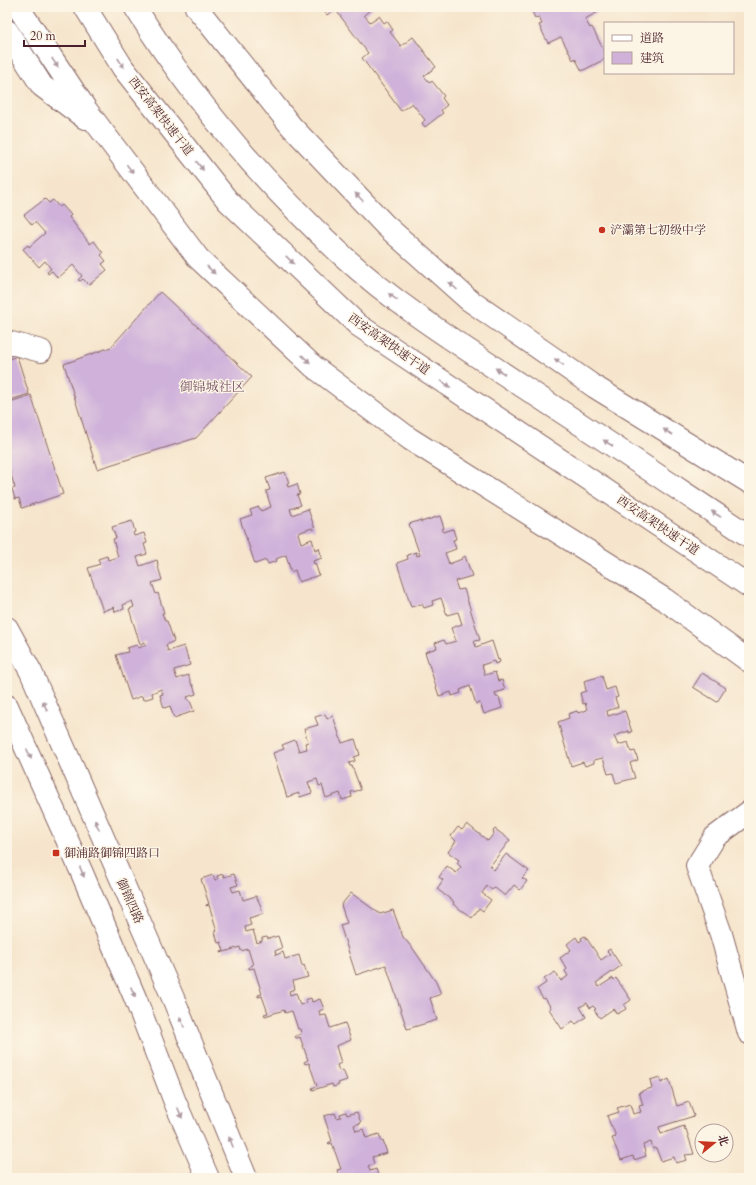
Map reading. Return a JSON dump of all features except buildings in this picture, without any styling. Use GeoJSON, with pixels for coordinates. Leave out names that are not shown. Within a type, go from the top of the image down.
{"type":"FeatureCollection","features":[{"type":"Feature","properties":{"kind":"main road"},"geometry":{"type":"LineString","coordinates":[[18,7],[102,132],[198,258],[314,367],[410,439],[664,599],[749,661]]}},
{"type":"Feature","properties":{"kind":"main road","name":"西安高架快速干道"},"geometry":{"type":"LineString","coordinates":[[84,7],[123,68],[228,201],[358,325],[749,586]]}},
{"type":"Feature","properties":{"kind":"main road"},"geometry":{"type":"LineString","coordinates":[[135,7],[175,67],[231,140],[275,188],[344,256],[426,322],[749,536]]}},
{"type":"Feature","properties":{"kind":"main road"},"geometry":{"type":"LineString","coordinates":[[196,7],[291,126],[386,225],[469,300],[595,387],[749,482]]}},
{"type":"Feature","properties":{"kind":"main road"},"geometry":{"type":"LineString","coordinates":[[215,7],[291,126]]}},
{"type":"Feature","properties":{"kind":"main road"},"geometry":{"type":"LineString","coordinates":[[7,31],[42,86],[102,132]]}},
{"type":"Feature","properties":{"kind":"main road"},"geometry":{"type":"LineString","coordinates":[[7,345],[11,343],[40,351]]}},
{"type":"Feature","properties":{"kind":"main road"},"geometry":{"type":"LineString","coordinates":[[687,444],[749,500]]}},
{"type":"Feature","properties":{"kind":"main road","name":"御锦四路"},"geometry":{"type":"LineString","coordinates":[[7,628],[31,672],[170,991],[246,1178]]}},
{"type":"Feature","properties":{"kind":"main road"},"geometry":{"type":"LineString","coordinates":[[7,706],[94,901],[136,1000],[175,1102],[208,1178]]}},
{"type":"Feature","properties":{"kind":"main road"},"geometry":{"type":"LineString","coordinates":[[749,812],[716,837],[697,866],[721,934],[749,1033]]}},
{"type":"Feature","properties":{"kind":"place","name":"浐灞第七初级中学"},"geometry":{"type":"Point","coordinates":[602,230]}},
{"type":"Feature","properties":{"kind":"place","name":"御浦路御锦四路口"},"geometry":{"type":"Point","coordinates":[56,853]}},
{"type":"Feature","properties":{"kind":"district","name":"御锦城社区"},"geometry":{"type":"Point","coordinates":[212,386]}}]}
